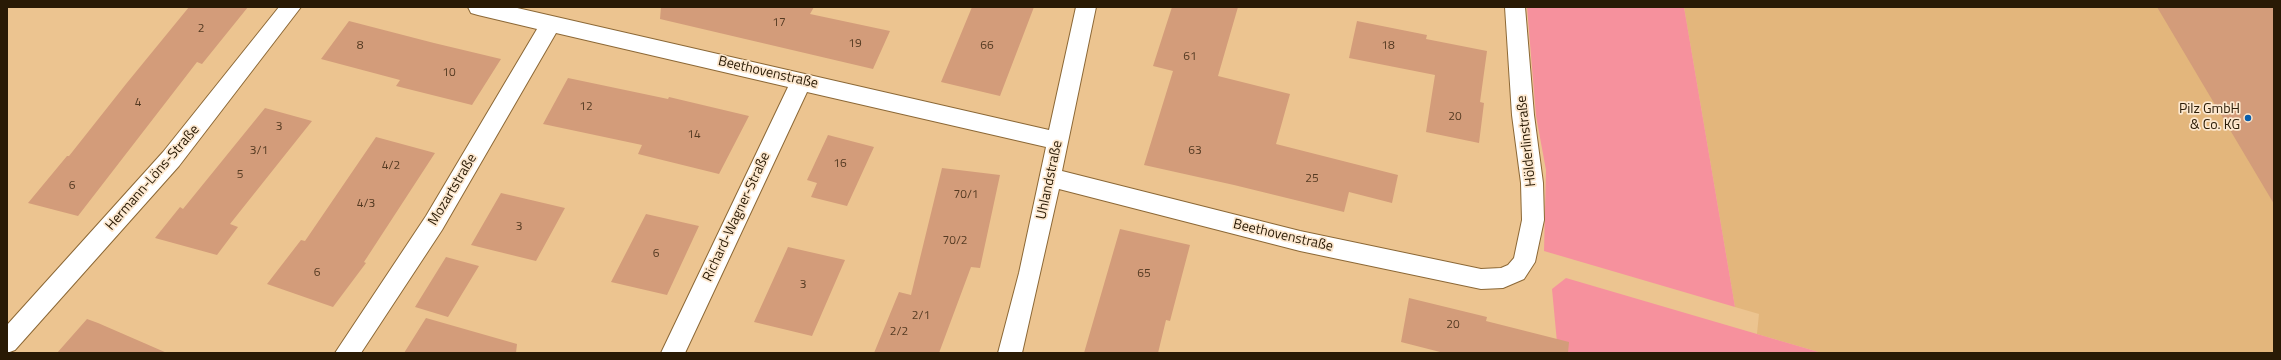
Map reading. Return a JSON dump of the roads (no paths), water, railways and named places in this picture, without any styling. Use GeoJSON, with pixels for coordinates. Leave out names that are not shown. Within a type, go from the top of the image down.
{"type":"FeatureCollection","features":[{"type":"Feature","properties":{"kind":"street","name":"Hermann-Löns-Straße"},"geometry":{"type":"LineString","coordinates":[[7,342],[171,159],[291,7]]}},
{"type":"Feature","properties":{"kind":"street","name":"Beethovenstraße"},"geometry":{"type":"LineString","coordinates":[[478,7],[1058,141]]}},
{"type":"Feature","properties":{"kind":"street","name":"Uhlandstraße"},"geometry":{"type":"LineString","coordinates":[[1010,353],[1030,273],[1051,178],[1086,7]]}},
{"type":"Feature","properties":{"kind":"street","name":"Hölderlinstraße"},"geometry":{"type":"LineString","coordinates":[[1515,7],[1522,115],[1530,166],[1532,206],[1532,225],[1527,254],[1524,262],[1516,272]]}},
{"type":"Feature","properties":{"kind":"street","name":"Mozartstraße"},"geometry":{"type":"LineString","coordinates":[[348,353],[434,222],[551,24]]}},
{"type":"Feature","properties":{"kind":"street","name":"Richard-Wagner-Straße"},"geometry":{"type":"LineString","coordinates":[[673,353],[801,81]]}},
{"type":"Feature","properties":{"kind":"street","name":"Beethovenstraße"},"geometry":{"type":"LineString","coordinates":[[1051,178],[1300,241],[1457,274],[1496,279],[1516,272]]}},
{"type":"Feature","properties":{"kind":"place","name":"Pilz GmbH & Co. KG"},"geometry":{"type":"Point","coordinates":[2248,118]}}]}
